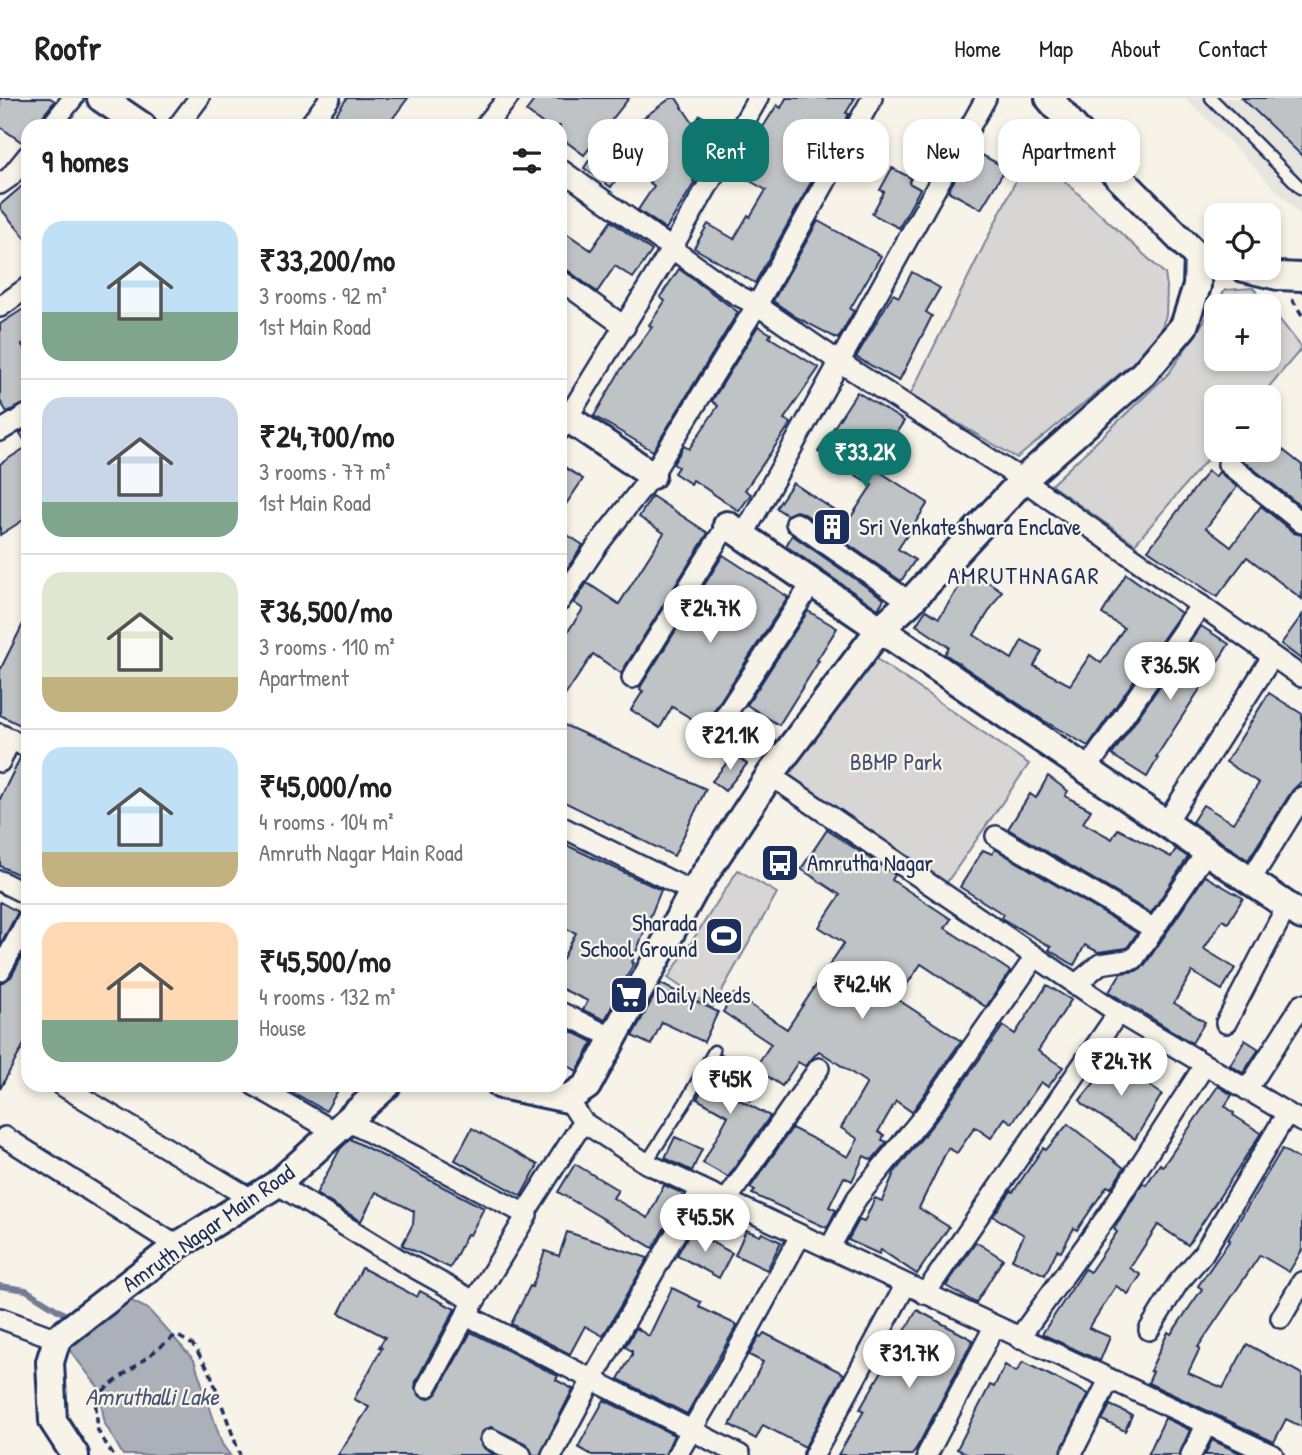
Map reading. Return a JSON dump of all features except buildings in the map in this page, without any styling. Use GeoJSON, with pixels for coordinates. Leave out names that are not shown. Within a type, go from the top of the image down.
{"type":"FeatureCollection","features":[{"type":"Feature","properties":{"kind":"street"},"geometry":{"type":"LineString","coordinates":[[56,119],[73,98]]}},
{"type":"Feature","properties":{"kind":"street"},"geometry":{"type":"LineString","coordinates":[[100,98],[132,119]]}},
{"type":"Feature","properties":{"kind":"street"},"geometry":{"type":"LineString","coordinates":[[183,119],[199,98]]}},
{"type":"Feature","properties":{"kind":"street"},"geometry":{"type":"LineString","coordinates":[[314,119],[330,98]]}},
{"type":"Feature","properties":{"kind":"street"},"geometry":{"type":"LineString","coordinates":[[494,119],[508,98]]}},
{"type":"Feature","properties":{"kind":"street"},"geometry":{"type":"LineString","coordinates":[[567,415],[625,327],[758,98]]}},
{"type":"Feature","properties":{"kind":"street"},"geometry":{"type":"LineString","coordinates":[[567,590],[598,543],[652,475],[757,305],[872,98]]}},
{"type":"Feature","properties":{"kind":"street"},"geometry":{"type":"LineString","coordinates":[[632,678],[735,531],[841,363],[986,98]]}},
{"type":"Feature","properties":{"kind":"street"},"geometry":{"type":"LineString","coordinates":[[1049,98],[1104,161],[1204,256]]}},
{"type":"Feature","properties":{"kind":"street"},"geometry":{"type":"LineString","coordinates":[[0,184],[21,164]]}},
{"type":"Feature","properties":{"kind":"street"},"geometry":{"type":"LineString","coordinates":[[567,174],[737,295],[757,305],[841,363],[1023,480],[1302,677]]}},
{"type":"Feature","properties":{"kind":"street"},"geometry":{"type":"LineString","coordinates":[[568,1099],[587,1086],[693,892],[771,775],[880,629],[910,602],[1023,480],[1143,374],[1184,326],[1204,267]]}},
{"type":"Feature","properties":{"kind":"street"},"geometry":{"type":"LineString","coordinates":[[1281,276],[1302,277]]}},
{"type":"Feature","properties":{"kind":"street"},"geometry":{"type":"LineString","coordinates":[[567,285],[625,327]]}},
{"type":"Feature","properties":{"kind":"street"},"geometry":{"type":"LineString","coordinates":[[0,307],[21,293]]}},
{"type":"Feature","properties":{"kind":"street"},"geometry":{"type":"LineString","coordinates":[[0,431],[21,418]]}},
{"type":"Feature","properties":{"kind":"street"},"geometry":{"type":"LineString","coordinates":[[567,423],[652,475]]}},
{"type":"Feature","properties":{"kind":"street"},"geometry":{"type":"LineString","coordinates":[[1228,464],[1302,523]]}},
{"type":"Feature","properties":{"kind":"street"},"geometry":{"type":"LineString","coordinates":[[796,523],[910,602]]}},
{"type":"Feature","properties":{"kind":"street"},"geometry":{"type":"LineString","coordinates":[[735,531],[1294,911],[1226,1023]]}},
{"type":"Feature","properties":{"kind":"street"},"geometry":{"type":"LineString","coordinates":[[712,736],[812,583]]}},
{"type":"Feature","properties":{"kind":"street"},"geometry":{"type":"LineString","coordinates":[[1087,769],[1201,605]]}},
{"type":"Feature","properties":{"kind":"street"},"geometry":{"type":"LineString","coordinates":[[1166,823],[1272,657]]}},
{"type":"Feature","properties":{"kind":"street"},"geometry":{"type":"LineString","coordinates":[[0,762],[13,740]]}},
{"type":"Feature","properties":{"kind":"street"},"geometry":{"type":"LineString","coordinates":[[771,775],[1075,985],[1294,1118],[1210,1243],[1178,1283],[1149,1330]]}},
{"type":"Feature","properties":{"kind":"street"},"geometry":{"type":"LineString","coordinates":[[1250,881],[1302,797]]}},
{"type":"Feature","properties":{"kind":"street"},"geometry":{"type":"LineString","coordinates":[[567,829],[693,892]]}},
{"type":"Feature","properties":{"kind":"street"},"geometry":{"type":"LineString","coordinates":[[996,836],[1154,929]]}},
{"type":"Feature","properties":{"kind":"street"},"geometry":{"type":"LineString","coordinates":[[1075,985],[1100,964],[1134,959],[1207,851]]}},
{"type":"Feature","properties":{"kind":"street"},"geometry":{"type":"LineString","coordinates":[[0,881],[21,892]]}},
{"type":"Feature","properties":{"kind":"street"},"geometry":{"type":"LineString","coordinates":[[0,971],[21,932]]}},
{"type":"Feature","properties":{"kind":"street"},"geometry":{"type":"LineString","coordinates":[[829,1249],[857,1198],[928,1111],[1035,957]]}},
{"type":"Feature","properties":{"kind":"street"},"geometry":{"type":"LineString","coordinates":[[1247,1090],[1302,1004]]}},
{"type":"Feature","properties":{"kind":"street"},"geometry":{"type":"LineString","coordinates":[[925,1294],[1118,1013]]}},
{"type":"Feature","properties":{"kind":"street"},"geometry":{"type":"LineString","coordinates":[[567,1016],[612,1038]]}},
{"type":"Feature","properties":{"kind":"street"},"geometry":{"type":"LineString","coordinates":[[1019,1338],[1110,1212],[1205,1066]]}},
{"type":"Feature","properties":{"kind":"street"},"geometry":{"type":"LineString","coordinates":[[726,1201],[819,1068]]}},
{"type":"Feature","properties":{"kind":"street"},"geometry":{"type":"LineString","coordinates":[[73,1092],[253,1200]]}},
{"type":"Feature","properties":{"kind":"street"},"geometry":{"type":"LineString","coordinates":[[269,1092],[527,1214],[470,1308],[428,1387]]}},
{"type":"Feature","properties":{"kind":"street","name":"Amruth Nagar Main Road"},"geometry":{"type":"LineString","coordinates":[[57,1339],[177,1246],[277,1184],[379,1092]]}},
{"type":"Feature","properties":{"kind":"street"},"geometry":{"type":"LineString","coordinates":[[534,1092],[568,1099],[583,1122],[646,1163],[905,1286],[1273,1455]]}},
{"type":"Feature","properties":{"kind":"street"},"geometry":{"type":"LineString","coordinates":[[524,1213],[583,1122]]}},
{"type":"Feature","properties":{"kind":"street"},"geometry":{"type":"LineString","coordinates":[[3,1134],[177,1246]]}},
{"type":"Feature","properties":{"kind":"street"},"geometry":{"type":"LineString","coordinates":[[277,1184],[402,1261],[470,1308],[592,1380],[740,1455]]}},
{"type":"Feature","properties":{"kind":"street"},"geometry":{"type":"LineString","coordinates":[[552,1455],[701,1189]]}},
{"type":"Feature","properties":{"kind":"street"},"geometry":{"type":"LineString","coordinates":[[677,1455],[800,1236]]}},
{"type":"Feature","properties":{"kind":"street"},"geometry":{"type":"LineString","coordinates":[[1281,1318],[1302,1282]]}},
{"type":"Feature","properties":{"kind":"street"},"geometry":{"type":"LineString","coordinates":[[814,1455],[905,1286]]}},
{"type":"Feature","properties":{"kind":"street"},"geometry":{"type":"LineString","coordinates":[[0,1318],[57,1339],[50,1362],[53,1421],[75,1455]]}},
{"type":"Feature","properties":{"kind":"street"},"geometry":{"type":"LineString","coordinates":[[927,1455],[994,1327]]}},
{"type":"Feature","properties":{"kind":"street"},"geometry":{"type":"LineString","coordinates":[[1070,1455],[1109,1380]]}},
{"type":"Feature","properties":{"kind":"street"},"geometry":{"type":"LineString","coordinates":[[1191,1455],[1207,1424]]}},
{"type":"Feature","properties":{"kind":"street"},"geometry":{"type":"LineString","coordinates":[[491,1439],[520,1455]]}},
{"type":"Feature","properties":{"kind":"lane"},"geometry":{"type":"LineString","coordinates":[[1212,98],[1302,189]]}},
{"type":"Feature","properties":{"kind":"lane"},"geometry":{"type":"LineString","coordinates":[[646,1163],[685,1103],[714,1051]]}},
{"type":"Feature","properties":{"kind":"path"},"geometry":{"type":"LineString","coordinates":[[113,1455],[98,1431],[95,1397],[176,1335],[193,1345],[210,1372],[240,1455]]}},
{"type":"Feature","properties":{"kind":"shaded area"},"geometry":{"type":"Polygon","coordinates":[[[1186,98],[1302,98],[1302,216],[1186,98]]]}},
{"type":"Feature","properties":{"kind":"green space"},"geometry":{"type":"Polygon","coordinates":[[[1015,182],[1066,182],[1165,274],[1166,315],[1161,329],[1145,353],[1017,458],[910,395],[1015,182]]]}},
{"type":"Feature","properties":{"kind":"green space"},"geometry":{"type":"Polygon","coordinates":[[[1253,288],[1258,294],[1222,294],[1225,290],[1253,288]]]}},
{"type":"Feature","properties":{"kind":"green space"},"geometry":{"type":"Polygon","coordinates":[[[1204,321],[1204,371],[1281,371],[1281,321],[1302,348],[1270,385],[1204,385],[1205,462],[1135,544],[1051,485],[1169,373],[1204,321]]]}},
{"type":"Feature","properties":{"kind":"green space","name":"BBMP Park"},"geometry":{"type":"Polygon","coordinates":[[[871,655],[1029,764],[945,885],[787,776],[871,655]]]}},
{"type":"Feature","properties":{"kind":"green space","name":"Sharada School Ground"},"geometry":{"type":"Polygon","coordinates":[[[738,870],[777,893],[712,1008],[668,978],[738,870]]]}},
{"type":"Feature","properties":{"kind":"water","name":"Amruthalli Lake"},"geometry":{"type":"Polygon","coordinates":[[[111,1291],[148,1309],[194,1360],[222,1444],[230,1455],[123,1455],[105,1424],[98,1387],[55,1331],[111,1291]]]}},
{"type":"Feature","properties":{"kind":"waterway"},"geometry":{"type":"LineString","coordinates":[[0,1286],[26,1290],[72,1319]]}},
{"type":"Feature","properties":{"kind":"place","name":"Sri Venkateshwara Enclave"},"geometry":{"type":"Point","coordinates":[832,527]}},
{"type":"Feature","properties":{"kind":"place","name":"Amrutha Nagar"},"geometry":{"type":"Point","coordinates":[780,863]}},
{"type":"Feature","properties":{"kind":"place","name":"Sharada School Ground"},"geometry":{"type":"Point","coordinates":[724,936]}},
{"type":"Feature","properties":{"kind":"place","name":"Daily Needs"},"geometry":{"type":"Point","coordinates":[629,995]}},
{"type":"Feature","properties":{"kind":"district","name":"AMRUTHNAGAR"},"geometry":{"type":"Point","coordinates":[1024,576]}}]}
